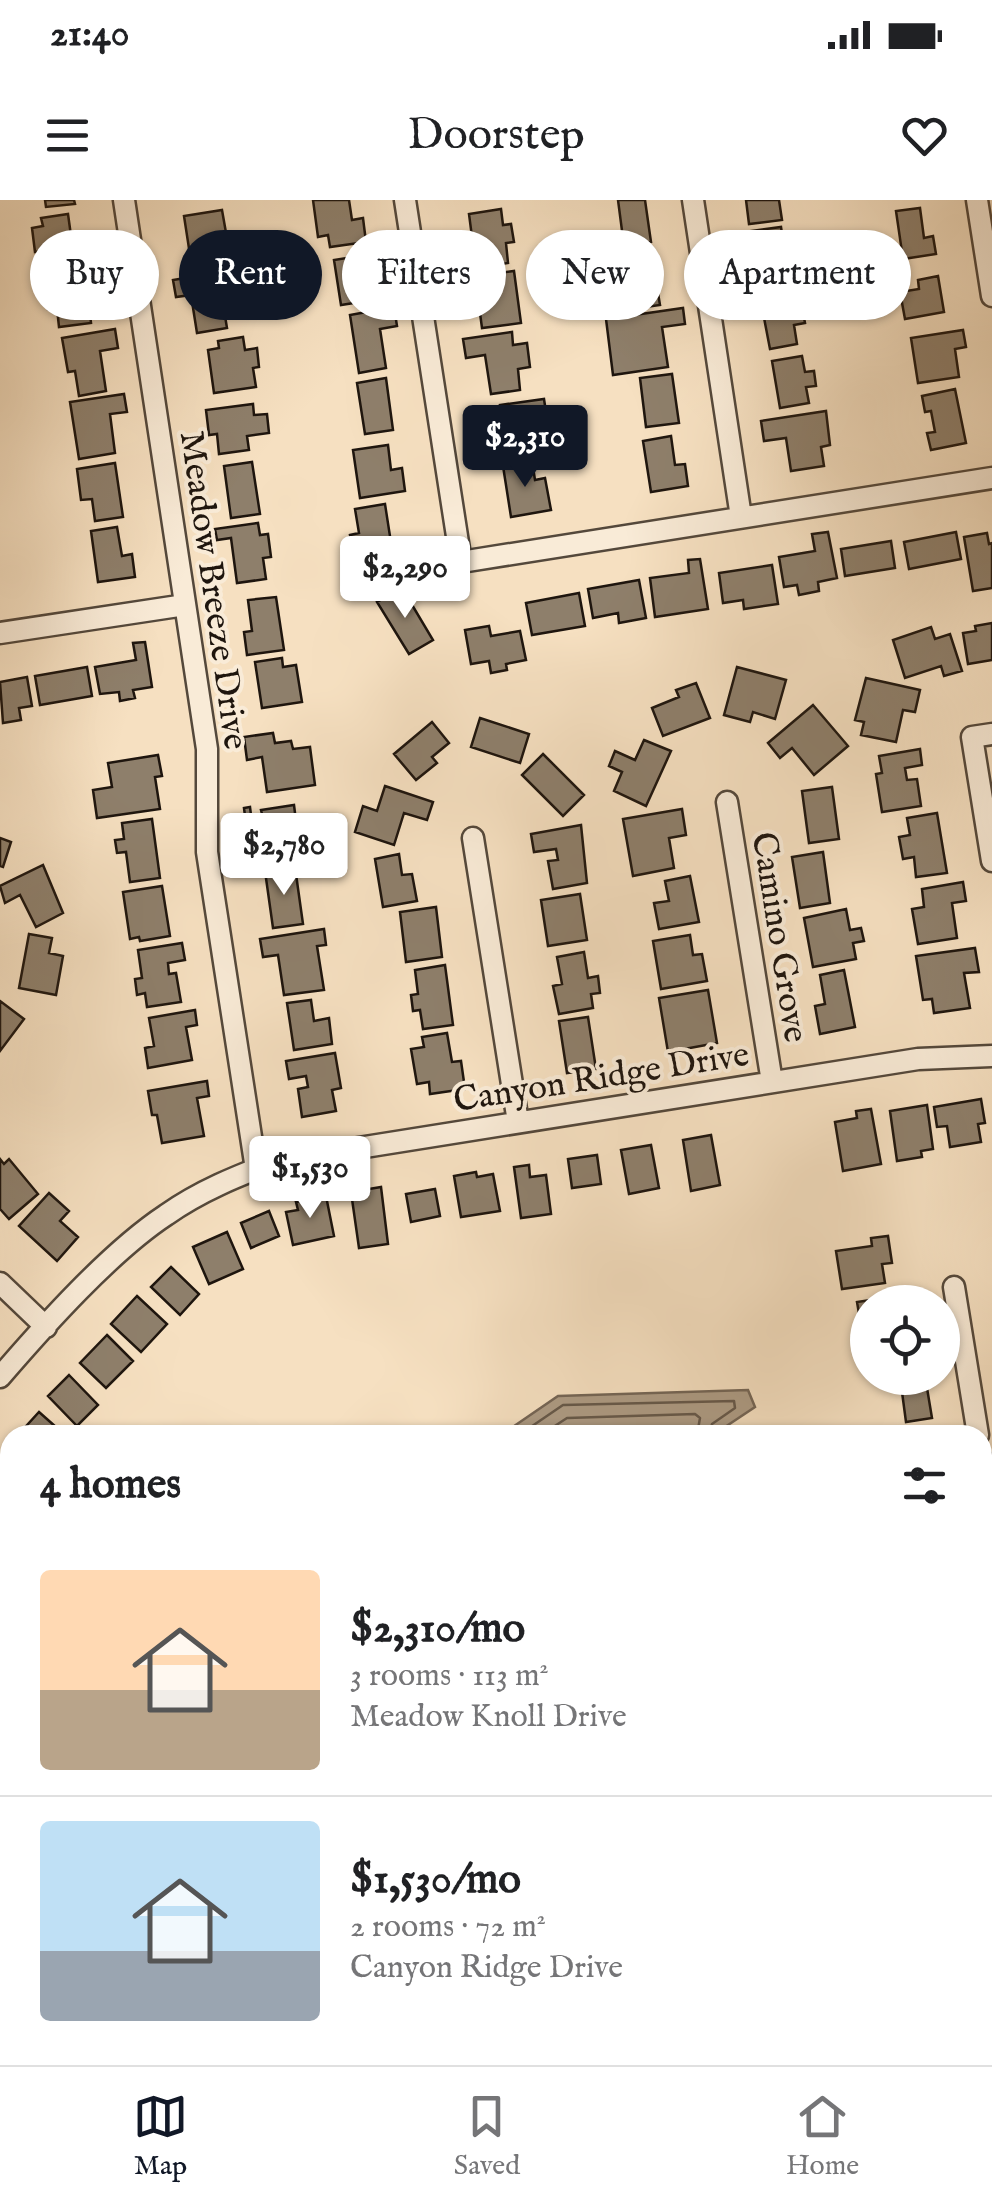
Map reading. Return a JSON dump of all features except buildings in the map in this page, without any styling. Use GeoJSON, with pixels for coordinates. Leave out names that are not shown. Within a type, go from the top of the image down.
{"type":"FeatureCollection","features":[{"type":"Feature","properties":{"kind":"street","name":"Meadow Breeze Drive"},"geometry":{"type":"LineString","coordinates":[[124,200],[207,749],[210,877],[256,1169]]}},
{"type":"Feature","properties":{"kind":"street"},"geometry":{"type":"LineString","coordinates":[[405,200],[460,562],[992,478]]}},
{"type":"Feature","properties":{"kind":"street"},"geometry":{"type":"LineString","coordinates":[[693,200],[741,517]]}},
{"type":"Feature","properties":{"kind":"street"},"geometry":{"type":"LineString","coordinates":[[977,200],[992,296]]}},
{"type":"Feature","properties":{"kind":"street"},"geometry":{"type":"LineString","coordinates":[[0,633],[185,605]]}},
{"type":"Feature","properties":{"kind":"street"},"geometry":{"type":"LineString","coordinates":[[982,735],[992,861]]}},
{"type":"Feature","properties":{"kind":"street","name":"Camino Grove"},"geometry":{"type":"LineString","coordinates":[[726,802],[772,1082]]}},
{"type":"Feature","properties":{"kind":"street"},"geometry":{"type":"LineString","coordinates":[[473,838],[518,1122]]}},
{"type":"Feature","properties":{"kind":"street","name":"Canyon Ridge Drive"},"geometry":{"type":"LineString","coordinates":[[0,1377],[124,1249],[164,1216],[213,1186],[256,1169],[311,1154],[772,1082],[918,1060],[992,1056]]}},
{"type":"Feature","properties":{"kind":"street"},"geometry":{"type":"LineString","coordinates":[[0,1283],[46,1327]]}},
{"type":"Feature","properties":{"kind":"street"},"geometry":{"type":"LineString","coordinates":[[960,1324],[976,1425]]}},
{"type":"Feature","properties":{"kind":"water"},"geometry":{"type":"Polygon","coordinates":[[[748,1390],[755,1407],[728,1425],[516,1425],[558,1396],[748,1390]]]}}]}
